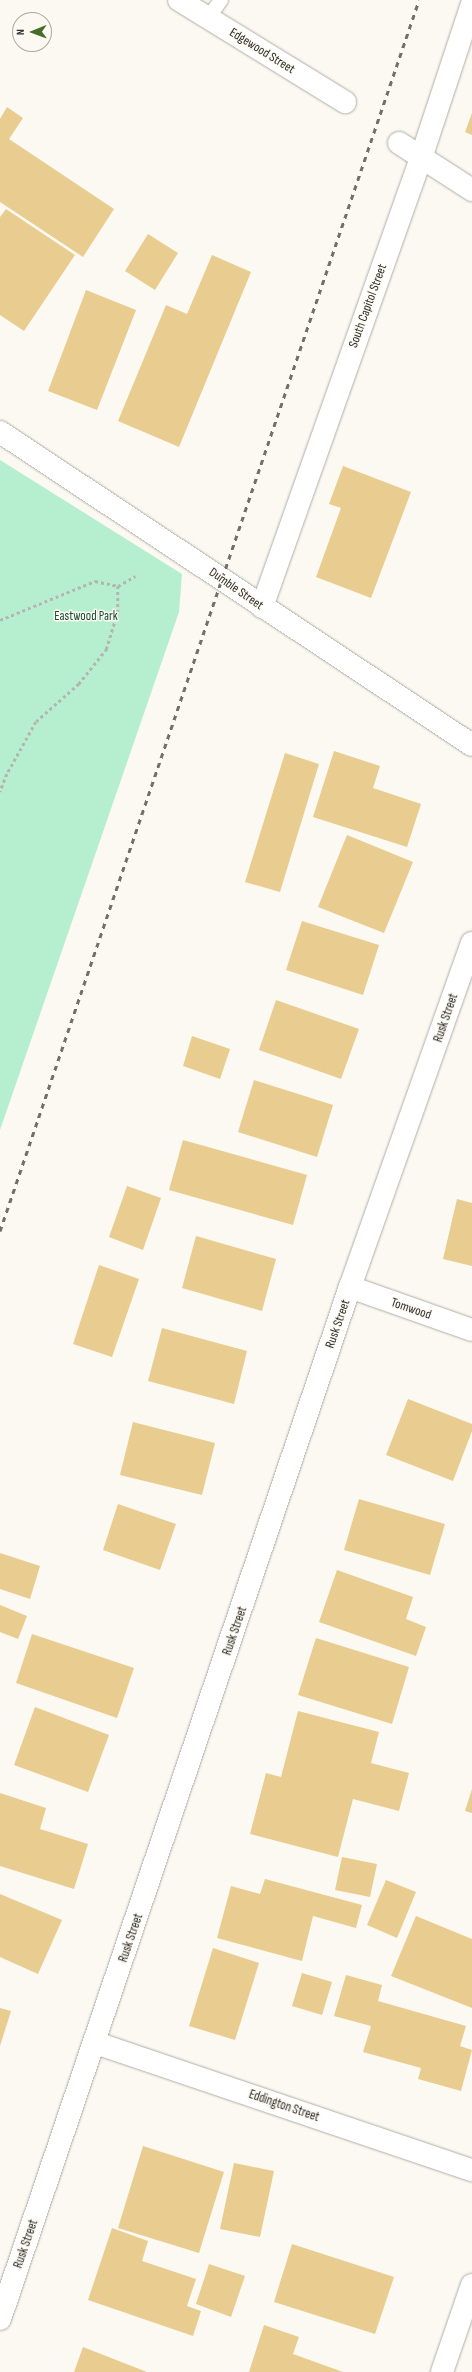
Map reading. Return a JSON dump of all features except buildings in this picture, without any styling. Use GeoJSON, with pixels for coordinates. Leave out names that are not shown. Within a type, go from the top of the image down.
{"type":"FeatureCollection","features":[{"type":"Feature","properties":{"kind":"street","name":"Edgewood Street"},"geometry":{"type":"LineString","coordinates":[[179,0],[345,102]]}},
{"type":"Feature","properties":{"kind":"street","name":"South Capitol Street"},"geometry":{"type":"LineString","coordinates":[[262,607],[421,158],[472,4]]}},
{"type":"Feature","properties":{"kind":"street"},"geometry":{"type":"LineString","coordinates":[[399,143],[472,190]]}},
{"type":"Feature","properties":{"kind":"street","name":"Dumble Street"},"geometry":{"type":"LineString","coordinates":[[0,432],[472,745]]}},
{"type":"Feature","properties":{"kind":"street","name":"Rusk Street"},"geometry":{"type":"LineString","coordinates":[[0,2319],[96,2043],[350,1288],[472,943]]}},
{"type":"Feature","properties":{"kind":"street","name":"Tomwood"},"geometry":{"type":"LineString","coordinates":[[350,1288],[472,1330]]}},
{"type":"Feature","properties":{"kind":"street","name":"Eddington Street"},"geometry":{"type":"LineString","coordinates":[[96,2043],[472,2170]]}},
{"type":"Feature","properties":{"kind":"street"},"geometry":{"type":"LineString","coordinates":[[442,2372],[472,2285]]}},
{"type":"Feature","properties":{"kind":"lane"},"geometry":{"type":"LineString","coordinates":[[208,18],[221,0]]}},
{"type":"Feature","properties":{"kind":"path"},"geometry":{"type":"LineString","coordinates":[[0,620],[95,581],[118,586],[135,576]]}},
{"type":"Feature","properties":{"kind":"path"},"geometry":{"type":"LineString","coordinates":[[0,792],[7,774],[36,722],[79,684],[107,649],[118,612],[118,586]]}},
{"type":"Feature","properties":{"kind":"green space","name":"Eastwood Park"},"geometry":{"type":"Polygon","coordinates":[[[0,460],[182,574],[179,612],[0,1130],[0,460]]]}},
{"type":"Feature","properties":{"kind":"railway"},"geometry":{"type":"LineString","coordinates":[[0,1231],[419,0]]}}]}
